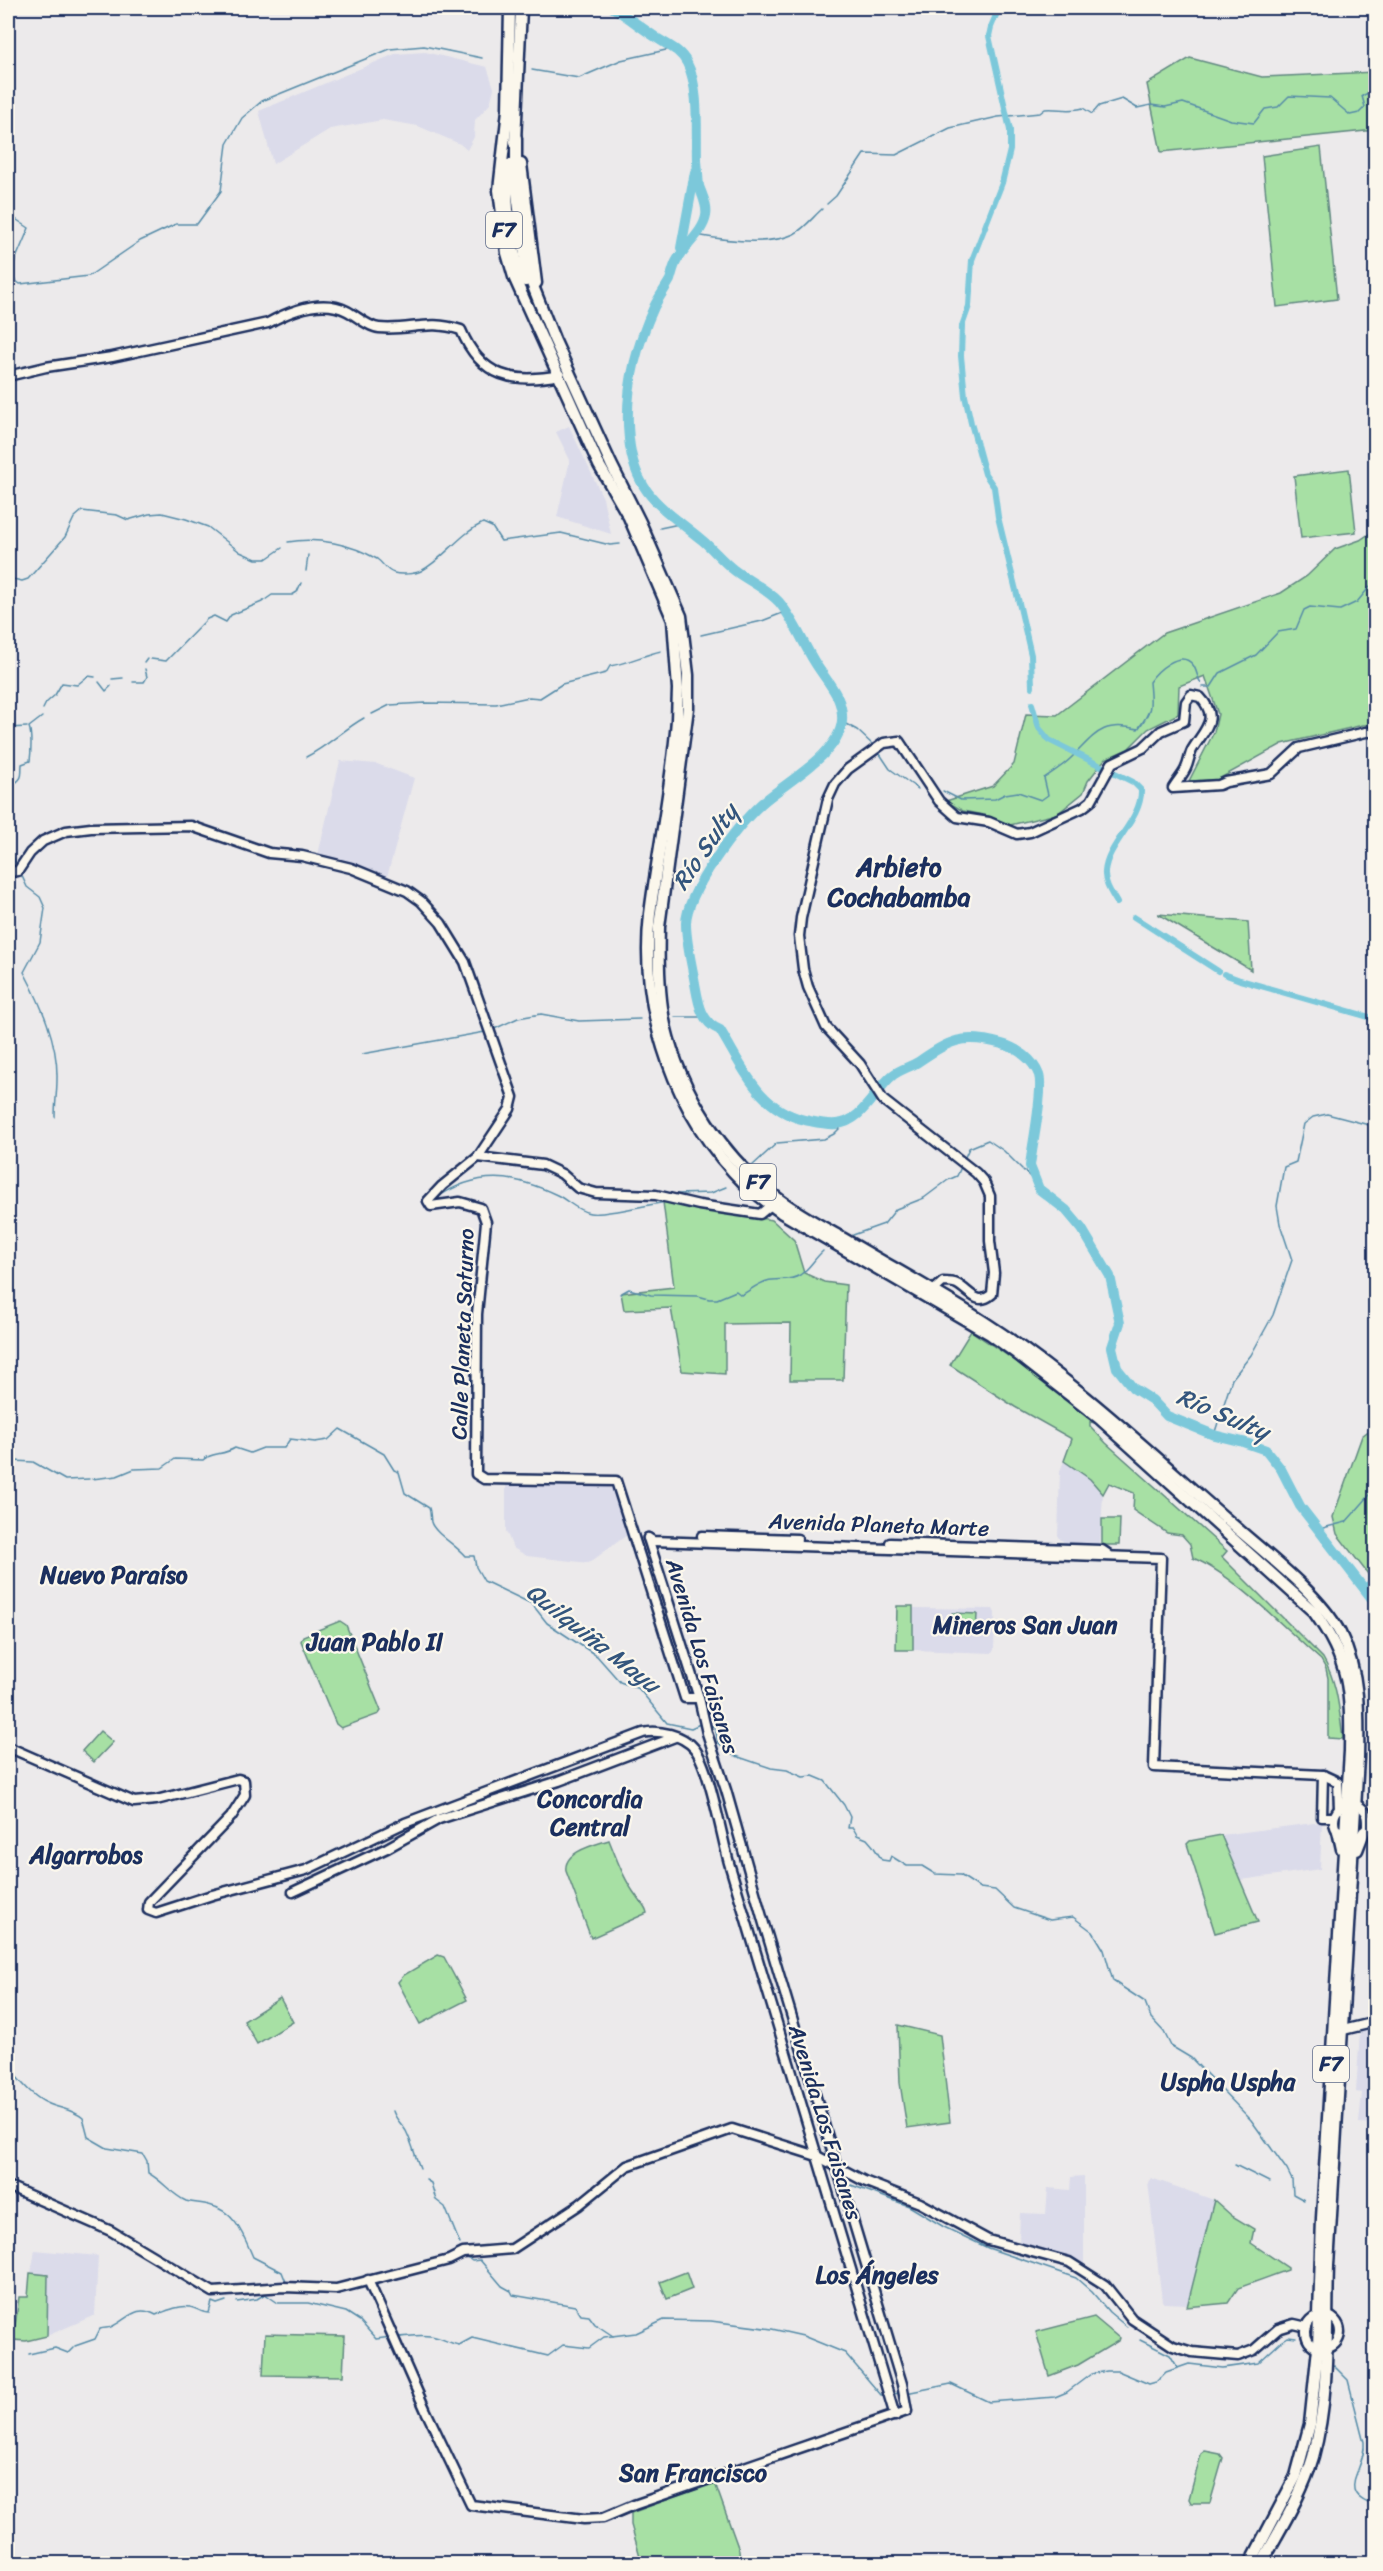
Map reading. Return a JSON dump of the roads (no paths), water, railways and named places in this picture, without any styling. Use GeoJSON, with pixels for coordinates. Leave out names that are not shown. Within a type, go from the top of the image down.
{"type":"FeatureCollection","features":[{"type":"Feature","properties":{"kind":"highway","name":"F7"},"geometry":{"type":"LineString","coordinates":[[510,8],[508,110],[500,190],[504,231],[514,277],[600,465],[644,541]]}},
{"type":"Feature","properties":{"kind":"highway","name":"F7"},"geometry":{"type":"LineString","coordinates":[[520,8],[516,185],[528,271],[538,301],[644,541],[670,599],[681,616],[688,708],[659,927],[658,954],[664,1023],[679,1071],[701,1112],[728,1151],[770,1192],[804,1216],[933,1291],[1017,1345],[1112,1419],[1264,1552],[1325,1611],[1339,1630],[1348,1652],[1355,1675],[1359,1718],[1352,1791],[1348,1809],[1350,1834],[1343,2030],[1323,2316]]}},
{"type":"Feature","properties":{"kind":"highway"},"geometry":{"type":"LineString","coordinates":[[644,541],[665,556]]}},
{"type":"Feature","properties":{"kind":"highway"},"geometry":{"type":"LineString","coordinates":[[642,566],[644,541]]}},
{"type":"Feature","properties":{"kind":"highway"},"geometry":{"type":"LineString","coordinates":[[670,599],[673,574]]}},
{"type":"Feature","properties":{"kind":"highway"},"geometry":{"type":"LineString","coordinates":[[650,584],[670,599]]}},
{"type":"Feature","properties":{"kind":"highway","name":"F7"},"geometry":{"type":"LineString","coordinates":[[670,599],[678,689],[675,746],[650,916],[649,960],[657,1028],[670,1068],[698,1124],[733,1171],[771,1205],[990,1334],[1099,1418],[1314,1612],[1339,1652],[1348,1679],[1352,1791]]}},
{"type":"Feature","properties":{"kind":"highway"},"geometry":{"type":"LineString","coordinates":[[1348,1809],[1352,1791]]}},
{"type":"Feature","properties":{"kind":"highway"},"geometry":{"type":"LineString","coordinates":[[1349,1858],[1350,1834]]}},
{"type":"Feature","properties":{"kind":"highway","name":"F7"},"geometry":{"type":"LineString","coordinates":[[1261,2564],[1294,2505],[1313,2457],[1320,2422],[1323,2316],[1322,2218],[1349,1858]]}},
{"type":"Feature","properties":{"kind":"highway","name":"F7"},"geometry":{"type":"LineString","coordinates":[[1250,2564],[1293,2483],[1304,2451],[1322,2348]]}},
{"type":"Feature","properties":{"kind":"street"},"geometry":{"type":"LineString","coordinates":[[8,376],[46,367],[112,357],[268,323],[288,312],[333,306],[344,309],[374,327],[392,329],[423,324],[461,330],[482,362],[508,378],[529,381],[560,375]]}},
{"type":"Feature","properties":{"kind":"street"},"geometry":{"type":"LineString","coordinates":[[933,1291],[943,1282],[957,1283],[978,1299],[984,1299],[992,1294],[994,1273],[988,1190],[984,1182],[968,1166],[883,1100],[860,1064],[826,1028],[803,969],[800,936],[809,877],[828,799],[842,774],[877,748],[893,740],[899,741],[939,801],[957,817],[989,822],[1017,834],[1030,832],[1082,808],[1091,801],[1112,764],[1143,748],[1161,731],[1184,721],[1186,702],[1191,695],[1200,696],[1206,705],[1209,723],[1206,732],[1190,753],[1187,767],[1173,788],[1220,785],[1271,774],[1299,748],[1366,732],[1376,732]]}},
{"type":"Feature","properties":{"kind":"street"},"geometry":{"type":"LineString","coordinates":[[8,872],[18,871],[30,853],[43,841],[66,831],[191,826],[269,853],[302,856],[351,868],[407,891],[421,901],[441,923],[465,962],[513,1097],[510,1109],[478,1157],[543,1165],[562,1174],[579,1188],[596,1193],[656,1195],[699,1205],[760,1214],[771,1205]]}},
{"type":"Feature","properties":{"kind":"street","name":"Calle Planeta Saturno"},"geometry":{"type":"LineString","coordinates":[[478,1157],[442,1186],[428,1201],[431,1206],[452,1202],[467,1203],[481,1208],[486,1222],[477,1314],[475,1470],[480,1478],[616,1481]]}},
{"type":"Feature","properties":{"kind":"street","name":"Avenida Los Faisanes"},"geometry":{"type":"LineString","coordinates":[[616,1481],[636,1539],[668,1652],[685,1698],[699,1698]]}},
{"type":"Feature","properties":{"kind":"street","name":"Avenida Los Faisanes"},"geometry":{"type":"LineString","coordinates":[[648,1538],[699,1698],[706,1733],[746,1859],[903,2390],[907,2411],[895,2416],[728,1860],[710,1788],[697,1750],[675,1737]]}},
{"type":"Feature","properties":{"kind":"street","name":"Avenida Planeta Marte"},"geometry":{"type":"LineString","coordinates":[[636,1539],[1102,1557],[1108,1554],[1161,1558],[1154,1767],[1323,1775]]}},
{"type":"Feature","properties":{"kind":"street"},"geometry":{"type":"LineString","coordinates":[[8,1747],[134,1802],[156,1800],[238,1779],[244,1781],[245,1795],[231,1817],[149,1902],[148,1910],[156,1913],[212,1895],[306,1870],[405,1823],[643,1733],[656,1731],[675,1737]]}},
{"type":"Feature","properties":{"kind":"street"},"geometry":{"type":"LineString","coordinates":[[293,1892],[387,1848],[439,1819],[559,1781],[675,1737]]}},
{"type":"Feature","properties":{"kind":"street"},"geometry":{"type":"LineString","coordinates":[[1348,1809],[1322,1817],[1323,1775],[1338,1782],[1348,1809],[1350,1834],[1368,1822],[1348,1809]]}},
{"type":"Feature","properties":{"kind":"street"},"geometry":{"type":"LineString","coordinates":[[1343,2030],[1376,2022]]}},
{"type":"Feature","properties":{"kind":"street"},"geometry":{"type":"LineString","coordinates":[[8,2186],[111,2231],[213,2292],[284,2287],[336,2289],[449,2260],[463,2253],[501,2252],[512,2249],[579,2205],[627,2166],[720,2131],[732,2129],[818,2156],[837,2167],[920,2203],[951,2222],[988,2240],[1069,2262],[1105,2285],[1132,2319],[1173,2346],[1192,2352],[1238,2356],[1254,2350],[1278,2329],[1294,2324],[1307,2327]]}},
{"type":"Feature","properties":{"kind":"street"},"geometry":{"type":"LineString","coordinates":[[368,2280],[471,2505],[584,2519],[603,2518],[633,2505],[895,2416]]}},
{"type":"Feature","properties":{"kind":"street"},"geometry":{"type":"LineString","coordinates":[[1323,2316],[1338,2323],[1340,2334],[1336,2344],[1322,2348],[1308,2339],[1307,2327],[1312,2319],[1323,2316]]}},
{"type":"Feature","properties":{"kind":"street"},"geometry":{"type":"LineString","coordinates":[[889,2392],[903,2390]]}},
{"type":"Feature","properties":{"kind":"waterway","name":"Río Sulty"},"geometry":{"type":"LineString","coordinates":[[613,8],[676,50],[687,63],[696,97],[699,186],[706,212],[701,228],[676,262],[670,280],[654,307],[636,355],[630,388],[628,422],[632,458],[637,474],[644,487],[663,508],[739,574],[779,602],[833,689],[842,712],[839,733],[831,745],[821,757],[761,804],[739,827],[715,860],[695,894],[689,910],[686,930],[697,993],[704,1015],[713,1026],[720,1030],[754,1085],[775,1106],[805,1120],[824,1124],[836,1124],[854,1118],[893,1075],[948,1044],[977,1039],[1008,1046],[1024,1055],[1036,1069],[1040,1083],[1030,1166],[1039,1189],[1066,1210],[1082,1229],[1110,1276],[1120,1323],[1112,1347],[1117,1368],[1133,1388],[1152,1400],[1167,1416],[1214,1435],[1266,1450],[1281,1469],[1300,1506],[1376,1604]]}},
{"type":"Feature","properties":{"kind":"waterway"},"geometry":{"type":"LineString","coordinates":[[999,8],[989,36],[1010,130],[1010,150],[1002,183],[972,260],[969,306],[962,326],[961,356],[965,396],[971,423],[985,474],[994,487],[998,517],[1031,655],[1032,687]]}},
{"type":"Feature","properties":{"kind":"waterway"},"geometry":{"type":"LineString","coordinates":[[8,275],[20,284],[89,276],[140,241],[176,224],[197,224],[221,191],[227,144],[242,118],[262,101],[390,49],[424,46],[482,58]]}},
{"type":"Feature","properties":{"kind":"waterway"},"geometry":{"type":"LineString","coordinates":[[532,70],[579,78],[621,60],[675,48]]}},
{"type":"Feature","properties":{"kind":"waterway"},"geometry":{"type":"LineString","coordinates":[[827,204],[836,196],[864,154],[896,155],[950,128],[998,117],[1040,113],[1045,109],[1083,108],[1092,114],[1099,106],[1122,99],[1137,108],[1151,105],[1165,107],[1183,103],[1231,120],[1254,123],[1265,109],[1278,107],[1289,96],[1330,98],[1350,115],[1359,113],[1365,107],[1362,96],[1376,89]]}},
{"type":"Feature","properties":{"kind":"waterway","name":"Río Sulty"},"geometry":{"type":"LineString","coordinates":[[681,248],[695,172]]}},
{"type":"Feature","properties":{"kind":"waterway"},"geometry":{"type":"LineString","coordinates":[[696,235],[746,241],[784,238],[798,232],[822,209]]}},
{"type":"Feature","properties":{"kind":"waterway"},"geometry":{"type":"LineString","coordinates":[[8,214],[29,228],[14,263],[8,270]]}},
{"type":"Feature","properties":{"kind":"waterway"},"geometry":{"type":"LineString","coordinates":[[8,578],[22,581],[28,579],[65,537],[74,518],[82,511],[117,515],[128,520],[162,513],[186,519],[208,527],[240,552],[256,559],[266,559],[282,548]]}},
{"type":"Feature","properties":{"kind":"waterway"},"geometry":{"type":"LineString","coordinates":[[288,542],[322,541],[356,549],[377,559],[387,569],[397,574],[418,572],[429,566],[466,533],[483,523],[492,527],[501,541],[561,533],[610,545],[620,544]]}},
{"type":"Feature","properties":{"kind":"waterway"},"geometry":{"type":"LineString","coordinates":[[660,528],[679,524]]}},
{"type":"Feature","properties":{"kind":"waterway"},"geometry":{"type":"LineString","coordinates":[[306,571],[308,555]]}},
{"type":"Feature","properties":{"kind":"waterway"},"geometry":{"type":"LineString","coordinates":[[1203,687],[1211,687],[1220,673],[1256,655],[1278,632],[1296,629],[1304,610],[1310,607],[1340,610],[1357,602],[1372,584],[1376,575]]}},
{"type":"Feature","properties":{"kind":"waterway"},"geometry":{"type":"LineString","coordinates":[[151,659],[166,661],[207,619],[214,616],[226,622],[231,615],[262,602],[272,595],[292,595],[297,592],[301,583]]}},
{"type":"Feature","properties":{"kind":"waterway"},"geometry":{"type":"LineString","coordinates":[[701,635],[762,621],[785,612]]}},
{"type":"Feature","properties":{"kind":"waterway"},"geometry":{"type":"LineString","coordinates":[[372,714],[390,705],[496,704],[529,697],[540,698],[562,684],[606,673],[610,666],[661,651]]}},
{"type":"Feature","properties":{"kind":"waterway"},"geometry":{"type":"LineString","coordinates":[[144,663],[147,659]]}},
{"type":"Feature","properties":{"kind":"waterway"},"geometry":{"type":"LineString","coordinates":[[943,791],[961,800],[995,799],[1005,794],[1018,792],[1041,800],[1048,795],[1044,778],[1068,761],[1093,736],[1115,726],[1138,729],[1150,707],[1149,682],[1169,663],[1175,660],[1188,660],[1193,665],[1201,683]]}},
{"type":"Feature","properties":{"kind":"waterway"},"geometry":{"type":"LineString","coordinates":[[133,682],[144,682],[147,677],[145,669]]}},
{"type":"Feature","properties":{"kind":"waterway"},"geometry":{"type":"LineString","coordinates":[[43,709],[62,683],[77,685],[88,676],[95,677]]}},
{"type":"Feature","properties":{"kind":"waterway"},"geometry":{"type":"LineString","coordinates":[[112,679],[123,678]]}},
{"type":"Feature","properties":{"kind":"waterway"},"geometry":{"type":"LineString","coordinates":[[99,682],[106,691],[111,686]]}},
{"type":"Feature","properties":{"kind":"waterway"},"geometry":{"type":"LineString","coordinates":[[1032,704],[1039,728],[1049,740],[1133,782],[1141,790],[1136,812],[1107,862],[1106,880],[1117,903]]}},
{"type":"Feature","properties":{"kind":"waterway"},"geometry":{"type":"LineString","coordinates":[[8,802],[12,797],[14,784],[21,777],[22,764],[30,761],[29,727],[42,717]]}},
{"type":"Feature","properties":{"kind":"waterway"},"geometry":{"type":"LineString","coordinates":[[306,757],[364,718]]}},
{"type":"Feature","properties":{"kind":"waterway"},"geometry":{"type":"LineString","coordinates":[[842,722],[857,730],[873,745]]}},
{"type":"Feature","properties":{"kind":"waterway"},"geometry":{"type":"LineString","coordinates":[[8,728],[27,727]]}},
{"type":"Feature","properties":{"kind":"waterway"},"geometry":{"type":"LineString","coordinates":[[878,751],[890,769],[918,789]]}},
{"type":"Feature","properties":{"kind":"waterway"},"geometry":{"type":"LineString","coordinates":[[8,843],[17,867]]}},
{"type":"Feature","properties":{"kind":"waterway"},"geometry":{"type":"LineString","coordinates":[[21,874],[27,887],[40,897],[45,908],[40,942],[24,972],[42,1010],[55,1051],[57,1065],[55,1117]]}},
{"type":"Feature","properties":{"kind":"waterway"},"geometry":{"type":"LineString","coordinates":[[1134,917],[1218,971]]}},
{"type":"Feature","properties":{"kind":"waterway"},"geometry":{"type":"LineString","coordinates":[[1224,974],[1376,1019]]}},
{"type":"Feature","properties":{"kind":"waterway"},"geometry":{"type":"LineString","coordinates":[[492,1030],[518,1018],[541,1014],[579,1021],[640,1019]]}},
{"type":"Feature","properties":{"kind":"waterway"},"geometry":{"type":"LineString","coordinates":[[675,1017],[703,1017]]}},
{"type":"Feature","properties":{"kind":"waterway"},"geometry":{"type":"LineString","coordinates":[[362,1054],[485,1032]]}},
{"type":"Feature","properties":{"kind":"waterway"},"geometry":{"type":"LineString","coordinates":[[1214,1435],[1232,1379],[1251,1355],[1273,1315],[1292,1260],[1280,1224],[1277,1206],[1284,1167],[1296,1162],[1304,1124],[1313,1117],[1327,1114],[1369,1125],[1376,1122]]}},
{"type":"Feature","properties":{"kind":"waterway"},"geometry":{"type":"LineString","coordinates":[[752,1166],[777,1143],[824,1139],[834,1134],[847,1121]]}},
{"type":"Feature","properties":{"kind":"waterway"},"geometry":{"type":"LineString","coordinates":[[965,1157],[969,1148],[988,1140],[1004,1151],[1035,1182]]}},
{"type":"Feature","properties":{"kind":"waterway"},"geometry":{"type":"LineString","coordinates":[[853,1235],[884,1224],[896,1209],[924,1198],[957,1176],[961,1167]]}},
{"type":"Feature","properties":{"kind":"waterway"},"geometry":{"type":"LineString","coordinates":[[435,1199],[465,1183],[495,1178],[510,1179],[541,1188],[590,1213],[667,1202]]}},
{"type":"Feature","properties":{"kind":"waterway"},"geometry":{"type":"LineString","coordinates":[[677,1194],[711,1193],[726,1187]]}},
{"type":"Feature","properties":{"kind":"waterway"},"geometry":{"type":"LineString","coordinates":[[620,1294],[629,1289],[651,1295],[698,1296],[709,1299],[717,1299],[736,1291],[741,1295],[767,1281],[800,1275],[823,1251]]}},
{"type":"Feature","properties":{"kind":"waterway","name":"Quilquiña Mayu"},"geometry":{"type":"LineString","coordinates":[[92,1479],[117,1476],[134,1469],[162,1468],[175,1459],[203,1460],[235,1448],[250,1453],[263,1448],[284,1448],[290,1439],[315,1442],[328,1440],[340,1429],[384,1454],[394,1470],[399,1472],[405,1493],[429,1508],[431,1522],[441,1535],[465,1556],[474,1556],[476,1567],[484,1581],[532,1604],[547,1623],[597,1656],[620,1682],[639,1689],[667,1723],[691,1728],[700,1724]]}},
{"type":"Feature","properties":{"kind":"waterway"},"geometry":{"type":"LineString","coordinates":[[14,1461],[33,1462],[65,1480],[89,1479]]}},
{"type":"Feature","properties":{"kind":"waterway"},"geometry":{"type":"LineString","coordinates":[[1319,1529],[1346,1522],[1376,1488]]}},
{"type":"Feature","properties":{"kind":"waterway"},"geometry":{"type":"LineString","coordinates":[[1363,1588],[1370,1583],[1376,1590]]}},
{"type":"Feature","properties":{"kind":"waterway","name":"Quilquiña Mayu"},"geometry":{"type":"LineString","coordinates":[[708,1724],[715,1727],[718,1742],[730,1754],[771,1768],[787,1770],[803,1777],[813,1776],[825,1781],[844,1805],[850,1817],[848,1828],[853,1828],[857,1835],[867,1839],[882,1860],[889,1861],[891,1856],[907,1866],[922,1866],[935,1874],[960,1875],[980,1888],[995,1890],[1014,1908],[1050,1920],[1073,1917],[1093,1932],[1104,1950],[1113,1981],[1145,2002],[1151,2018],[1164,2032],[1171,2046],[1191,2058],[1251,2120],[1287,2170],[1292,2180],[1293,2194],[1304,2200]]}},
{"type":"Feature","properties":{"kind":"waterway"},"geometry":{"type":"LineString","coordinates":[[8,2067],[36,2097],[83,2118],[88,2137],[107,2148],[143,2154],[147,2161],[148,2173],[176,2195],[186,2201],[209,2205],[225,2212],[237,2225],[253,2257],[282,2272],[286,2282]]}},
{"type":"Feature","properties":{"kind":"waterway"},"geometry":{"type":"LineString","coordinates":[[393,2111],[406,2131],[420,2168]]}},
{"type":"Feature","properties":{"kind":"waterway"},"geometry":{"type":"LineString","coordinates":[[1235,2165],[1269,2182]]}},
{"type":"Feature","properties":{"kind":"waterway"},"geometry":{"type":"LineString","coordinates":[[426,2180],[431,2183],[436,2200],[445,2207],[460,2244]]}},
{"type":"Feature","properties":{"kind":"waterway"},"geometry":{"type":"LineString","coordinates":[[851,2185],[909,2206],[944,2227],[988,2248],[1076,2278],[1127,2327]]}},
{"type":"Feature","properties":{"kind":"waterway"},"geometry":{"type":"LineString","coordinates":[[466,2257],[472,2261],[480,2260],[502,2286],[511,2291],[513,2295],[575,2306],[581,2315],[589,2316],[595,2324],[613,2336]]}},
{"type":"Feature","properties":{"kind":"waterway"},"geometry":{"type":"LineString","coordinates":[[237,2302],[257,2299],[265,2294],[278,2303],[308,2303],[346,2312],[360,2321],[376,2339],[391,2337]]}},
{"type":"Feature","properties":{"kind":"waterway"},"geometry":{"type":"LineString","coordinates":[[29,2354],[55,2348],[68,2353],[75,2346],[95,2339],[100,2329],[111,2327],[133,2313],[143,2311],[156,2315],[181,2307],[209,2313],[212,2302],[217,2304],[226,2301]]}},
{"type":"Feature","properties":{"kind":"waterway"},"geometry":{"type":"LineString","coordinates":[[396,2337],[426,2335],[459,2345],[472,2338],[548,2356],[563,2345],[589,2348],[604,2337],[636,2333],[664,2320],[711,2321],[772,2329],[803,2336],[845,2353],[881,2395],[886,2395]]}},
{"type":"Feature","properties":{"kind":"waterway"},"geometry":{"type":"LineString","coordinates":[[906,2393],[951,2384],[989,2402],[1055,2397],[1067,2392],[1091,2374],[1107,2371],[1118,2371],[1149,2384],[1156,2382],[1166,2372],[1189,2364],[1223,2368],[1258,2363],[1288,2337],[1296,2338]]}},
{"type":"Feature","properties":{"kind":"waterway"},"geometry":{"type":"LineString","coordinates":[[1140,2340],[1170,2355],[1178,2368]]}},
{"type":"Feature","properties":{"kind":"waterway"},"geometry":{"type":"LineString","coordinates":[[1333,2365],[1348,2380],[1364,2442],[1364,2452],[1355,2479],[1356,2494],[1376,2506]]}},
{"type":"Feature","properties":{"kind":"waterway"},"geometry":{"type":"LineString","coordinates":[[891,2394],[901,2393]]}},
{"type":"Feature","properties":{"kind":"district","name":"Arbieto Cochabamba"},"geometry":{"type":"Point","coordinates":[899,882]}},
{"type":"Feature","properties":{"kind":"district","name":"Nuevo Paraíso"},"geometry":{"type":"Point","coordinates":[114,1575]}},
{"type":"Feature","properties":{"kind":"district","name":"Mineros San Juan"},"geometry":{"type":"Point","coordinates":[1025,1625]}},
{"type":"Feature","properties":{"kind":"district","name":"Juan Pablo II"},"geometry":{"type":"Point","coordinates":[375,1642]}},
{"type":"Feature","properties":{"kind":"district","name":"Concordia Central"},"geometry":{"type":"Point","coordinates":[590,1813]}},
{"type":"Feature","properties":{"kind":"district","name":"Algarrobos"},"geometry":{"type":"Point","coordinates":[86,1855]}},
{"type":"Feature","properties":{"kind":"district","name":"Uspha Uspha"},"geometry":{"type":"Point","coordinates":[1228,2082]}},
{"type":"Feature","properties":{"kind":"district","name":"Los Ángeles"},"geometry":{"type":"Point","coordinates":[877,2275]}},
{"type":"Feature","properties":{"kind":"district","name":"San Francisco"},"geometry":{"type":"Point","coordinates":[693,2473]}}]}
